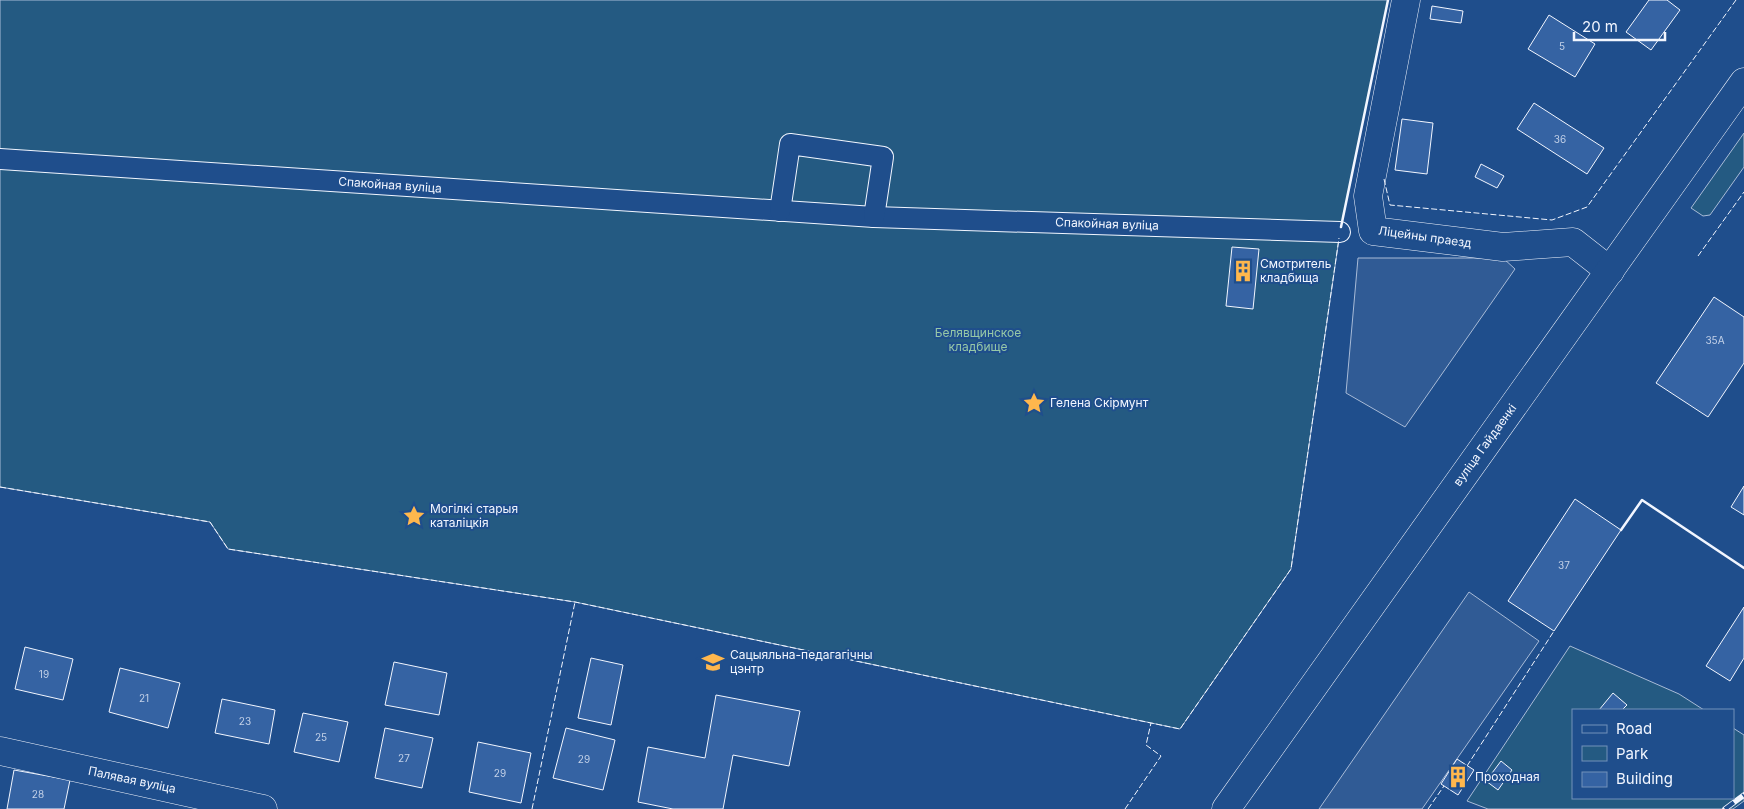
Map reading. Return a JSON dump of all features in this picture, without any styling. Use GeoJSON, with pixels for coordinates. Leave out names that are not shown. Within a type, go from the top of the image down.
{"type":"FeatureCollection","features":[{"type":"Feature","properties":{"kind":"street","name":"Ліцейны праезд"},"geometry":{"type":"LineString","coordinates":[[1406,0],[1368,196],[1373,231],[1503,247],[1574,242],[1610,271]]}},
{"type":"Feature","properties":{"kind":"street","name":"вуліца Гайдаенкі"},"geometry":{"type":"LineString","coordinates":[[1226,809],[1744,82]]}},
{"type":"Feature","properties":{"kind":"street"},"geometry":{"type":"LineString","coordinates":[[780,211],[790,144],[883,156],[874,217]]}},
{"type":"Feature","properties":{"kind":"street","name":"Спакойная вуліца"},"geometry":{"type":"LineString","coordinates":[[0,159],[874,217],[1340,232]]}},
{"type":"Feature","properties":{"kind":"street","name":"Палявая вуліца"},"geometry":{"type":"LineString","coordinates":[[0,751],[263,809]]}},
{"type":"Feature","properties":{"kind":"green space","name":"Белявщинское кладбище"},"geometry":{"type":"Polygon","coordinates":[[[0,0],[1388,0],[1340,232],[1291,569],[1180,729],[575,602],[228,549],[210,522],[0,487],[0,0]]]}},
{"type":"Feature","properties":{"kind":"green space"},"geometry":{"type":"Polygon","coordinates":[[[1744,133],[1744,167],[1710,215],[1703,216],[1691,208],[1744,133]]]}},
{"type":"Feature","properties":{"kind":"green space"},"geometry":{"type":"Polygon","coordinates":[[[1570,646],[1679,694],[1702,709],[1572,709],[1572,799],[1734,799],[1734,729],[1744,735],[1744,801],[1733,809],[1488,809],[1467,801],[1570,646]]]}},
{"type":"Feature","properties":{"kind":"shaded area"},"geometry":{"type":"Polygon","coordinates":[[[1358,258],[1503,258],[1515,269],[1405,427],[1346,393],[1358,258]]]}},
{"type":"Feature","properties":{"kind":"shaded area"},"geometry":{"type":"Polygon","coordinates":[[[1469,592],[1539,641],[1422,809],[1319,809],[1469,592]]]}},
{"type":"Feature","properties":{"kind":"building"},"geometry":{"type":"Polygon","coordinates":[[[1649,0],[1667,0],[1680,10],[1651,50],[1626,32],[1649,0]]]}},
{"type":"Feature","properties":{"kind":"building"},"geometry":{"type":"Polygon","coordinates":[[[1432,6],[1463,11],[1461,23],[1430,19],[1432,6]]]}},
{"type":"Feature","properties":{"kind":"building"},"geometry":{"type":"Polygon","coordinates":[[[1549,15],[1595,44],[1575,77],[1528,49],[1549,15]]]}},
{"type":"Feature","properties":{"kind":"building"},"geometry":{"type":"Polygon","coordinates":[[[1534,103],[1604,148],[1587,174],[1517,129],[1534,103]]]}},
{"type":"Feature","properties":{"kind":"building"},"geometry":{"type":"Polygon","coordinates":[[[1402,119],[1433,123],[1427,174],[1395,170],[1402,119]]]}},
{"type":"Feature","properties":{"kind":"building"},"geometry":{"type":"Polygon","coordinates":[[[1481,164],[1504,176],[1497,188],[1475,177],[1481,164]]]}},
{"type":"Feature","properties":{"kind":"building","name":"Смотритель кладбища"},"geometry":{"type":"Polygon","coordinates":[[[1232,247],[1259,249],[1253,309],[1226,306],[1232,247]]]}},
{"type":"Feature","properties":{"kind":"building"},"geometry":{"type":"Polygon","coordinates":[[[1714,297],[1744,317],[1744,363],[1708,417],[1656,383],[1714,297]]]}},
{"type":"Feature","properties":{"kind":"building"},"geometry":{"type":"Polygon","coordinates":[[[1744,486],[1744,515],[1731,507],[1744,486]]]}},
{"type":"Feature","properties":{"kind":"building"},"geometry":{"type":"Polygon","coordinates":[[[1575,499],[1621,530],[1554,631],[1508,601],[1575,499]]]}},
{"type":"Feature","properties":{"kind":"building"},"geometry":{"type":"Polygon","coordinates":[[[1744,607],[1744,658],[1730,681],[1706,666],[1744,607]]]}},
{"type":"Feature","properties":{"kind":"building"},"geometry":{"type":"Polygon","coordinates":[[[25,647],[73,659],[63,700],[15,689],[25,647]]]}},
{"type":"Feature","properties":{"kind":"building"},"geometry":{"type":"Polygon","coordinates":[[[591,658],[623,665],[611,725],[578,718],[591,658]]]}},
{"type":"Feature","properties":{"kind":"building"},"geometry":{"type":"Polygon","coordinates":[[[394,662],[447,673],[439,715],[385,705],[394,662]]]}},
{"type":"Feature","properties":{"kind":"building"},"geometry":{"type":"Polygon","coordinates":[[[120,668],[180,683],[168,728],[109,712],[120,668]]]}},
{"type":"Feature","properties":{"kind":"building"},"geometry":{"type":"Polygon","coordinates":[[[1613,693],[1627,705],[1623,709],[1600,709],[1613,693]]]}},
{"type":"Feature","properties":{"kind":"building","name":"Сацыяльна-педагагічны цэнтр"},"geometry":{"type":"Polygon","coordinates":[[[716,695],[800,711],[789,766],[733,755],[723,809],[673,809],[638,802],[648,747],[705,758],[716,695]]]}},
{"type":"Feature","properties":{"kind":"building"},"geometry":{"type":"Polygon","coordinates":[[[222,699],[275,710],[269,744],[215,733],[222,699]]]}},
{"type":"Feature","properties":{"kind":"building"},"geometry":{"type":"Polygon","coordinates":[[[303,713],[348,722],[339,762],[294,752],[303,713]]]}},
{"type":"Feature","properties":{"kind":"building"},"geometry":{"type":"Polygon","coordinates":[[[385,728],[433,738],[422,788],[375,778],[385,728]]]}},
{"type":"Feature","properties":{"kind":"building"},"geometry":{"type":"Polygon","coordinates":[[[566,728],[615,740],[603,790],[553,778],[566,728]]]}},
{"type":"Feature","properties":{"kind":"building"},"geometry":{"type":"Polygon","coordinates":[[[478,742],[531,753],[521,803],[469,792],[478,742]]]}},
{"type":"Feature","properties":{"kind":"building","name":"Проходная"},"geometry":{"type":"Polygon","coordinates":[[[1457,759],[1474,770],[1458,795],[1441,784],[1457,759]]]}},
{"type":"Feature","properties":{"kind":"building"},"geometry":{"type":"Polygon","coordinates":[[[1501,761],[1512,770],[1498,790],[1486,781],[1501,761]]]}},
{"type":"Feature","properties":{"kind":"building"},"geometry":{"type":"Polygon","coordinates":[[[14,770],[70,780],[64,809],[7,809],[14,770]]]}},
{"type":"Feature","properties":{"kind":"railway"},"geometry":{"type":"LineString","coordinates":[[1725,809],[1744,795]]}},
{"type":"Feature","properties":{"kind":"fence"},"geometry":{"type":"LineString","coordinates":[[1384,179],[1390,205],[1552,220],[1587,207],[1736,0]]}},
{"type":"Feature","properties":{"kind":"fence"},"geometry":{"type":"LineString","coordinates":[[1698,256],[1744,192]]}},
{"type":"Feature","properties":{"kind":"fence"},"geometry":{"type":"LineString","coordinates":[[1125,809],[1161,756],[1146,745],[1151,723],[1180,729],[1291,569],[1339,238]]}},
{"type":"Feature","properties":{"kind":"fence"},"geometry":{"type":"LineString","coordinates":[[0,487],[210,522],[228,549],[575,602],[1151,723]]}},
{"type":"Feature","properties":{"kind":"fence"},"geometry":{"type":"LineString","coordinates":[[532,809],[575,602]]}},
{"type":"Feature","properties":{"kind":"fence"},"geometry":{"type":"LineString","coordinates":[[1467,766],[1554,631]]}},
{"type":"Feature","properties":{"kind":"fence"},"geometry":{"type":"LineString","coordinates":[[1428,809],[1444,786]]}},
{"type":"Feature","properties":{"kind":"wall"},"geometry":{"type":"LineString","coordinates":[[1341,227],[1388,0]]}},
{"type":"Feature","properties":{"kind":"wall"},"geometry":{"type":"LineString","coordinates":[[1621,530],[1642,500],[1744,568]]}},
{"type":"Feature","properties":{"kind":"place","name":"Смотритель кладбища"},"geometry":{"type":"Point","coordinates":[1243,271]}},
{"type":"Feature","properties":{"kind":"place","name":"Гелена Скірмунт"},"geometry":{"type":"Point","coordinates":[1034,403]}},
{"type":"Feature","properties":{"kind":"place","name":"Могілкі старыя каталіцкія"},"geometry":{"type":"Point","coordinates":[414,516]}},
{"type":"Feature","properties":{"kind":"place","name":"Сацыяльна-педагагічны цэнтр"},"geometry":{"type":"Point","coordinates":[713,662]}},
{"type":"Feature","properties":{"kind":"place","name":"Проходная"},"geometry":{"type":"Point","coordinates":[1458,777]}}]}
